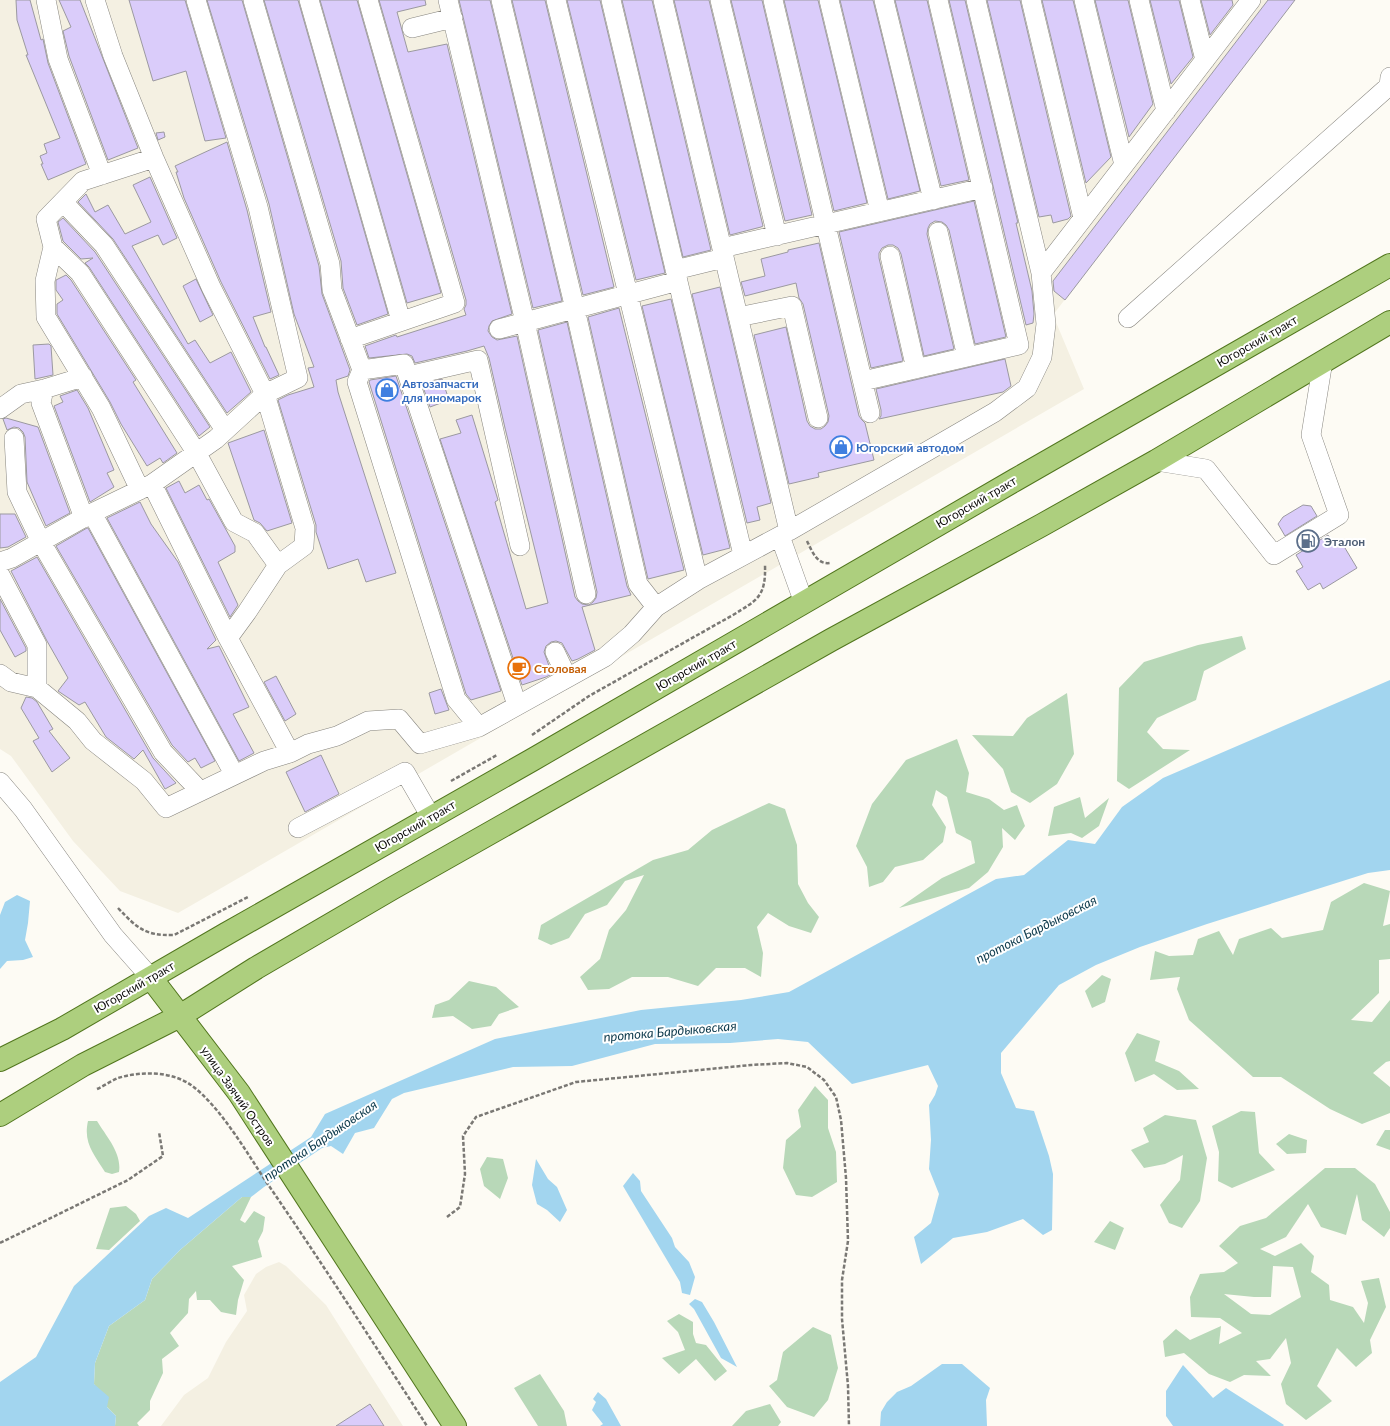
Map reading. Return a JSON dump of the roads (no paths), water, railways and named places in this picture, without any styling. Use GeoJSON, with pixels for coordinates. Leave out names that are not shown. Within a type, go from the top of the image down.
{"type":"FeatureCollection","features":[{"type":"Feature","properties":{"kind":"main road","name":"Югорский тракт"},"geometry":{"type":"LineString","coordinates":[[0,1060],[62,1029],[1390,265]]}},
{"type":"Feature","properties":{"kind":"main road"},"geometry":{"type":"LineString","coordinates":[[0,1115],[83,1066],[180,1016],[256,968],[400,884],[831,640],[1156,461],[1390,322]]}},
{"type":"Feature","properties":{"kind":"main road","name":"улица Заячий Остров"},"geometry":{"type":"LineString","coordinates":[[151,978],[239,1093],[455,1426]]}},
{"type":"Feature","properties":{"kind":"street"},"geometry":{"type":"LineString","coordinates":[[46,0],[58,60],[102,175]]}},
{"type":"Feature","properties":{"kind":"street"},"geometry":{"type":"LineString","coordinates":[[95,0],[113,56],[154,158],[211,287],[265,394],[305,528],[304,546],[278,565],[228,638]]}},
{"type":"Feature","properties":{"kind":"street"},"geometry":{"type":"LineString","coordinates":[[0,562],[12,558],[88,515],[146,487],[216,439],[265,394],[298,378],[258,207],[196,0]]}},
{"type":"Feature","properties":{"kind":"street"},"geometry":{"type":"LineString","coordinates":[[253,0],[330,264],[332,290],[362,370],[357,382],[456,699],[479,727]]}},
{"type":"Feature","properties":{"kind":"street"},"geometry":{"type":"LineString","coordinates":[[309,0],[401,321]]}},
{"type":"Feature","properties":{"kind":"street"},"geometry":{"type":"LineString","coordinates":[[350,339],[455,303],[368,0]]}},
{"type":"Feature","properties":{"kind":"street"},"geometry":{"type":"LineString","coordinates":[[448,0],[525,322],[586,594]]}},
{"type":"Feature","properties":{"kind":"street"},"geometry":{"type":"LineString","coordinates":[[500,0],[575,309],[638,584],[656,607]]}},
{"type":"Feature","properties":{"kind":"street"},"geometry":{"type":"LineString","coordinates":[[556,0],[698,580]]}},
{"type":"Feature","properties":{"kind":"street"},"geometry":{"type":"LineString","coordinates":[[611,0],[743,555]]}},
{"type":"Feature","properties":{"kind":"street"},"geometry":{"type":"LineString","coordinates":[[662,0],[738,317],[785,533],[804,603]]}},
{"type":"Feature","properties":{"kind":"street"},"geometry":{"type":"LineString","coordinates":[[720,0],[777,236]]}},
{"type":"Feature","properties":{"kind":"street"},"geometry":{"type":"LineString","coordinates":[[773,0],[870,413]]}},
{"type":"Feature","properties":{"kind":"street"},"geometry":{"type":"LineString","coordinates":[[829,0],[880,212]]}},
{"type":"Feature","properties":{"kind":"street"},"geometry":{"type":"LineString","coordinates":[[884,0],[933,200]]}},
{"type":"Feature","properties":{"kind":"street"},"geometry":{"type":"LineString","coordinates":[[862,381],[1019,346],[938,0]]}},
{"type":"Feature","properties":{"kind":"street"},"geometry":{"type":"LineString","coordinates":[[0,674],[11,682],[37,688],[77,721],[93,741],[144,781],[166,808],[234,774],[264,761],[290,753],[308,744],[337,736],[368,721],[399,719],[420,744],[479,727],[605,657],[632,634],[656,607],[698,580],[785,533],[995,412],[1027,388],[1042,357],[1046,324],[1041,273],[976,0]]}},
{"type":"Feature","properties":{"kind":"street"},"geometry":{"type":"LineString","coordinates":[[1031,0],[1083,218]]}},
{"type":"Feature","properties":{"kind":"street"},"geometry":{"type":"LineString","coordinates":[[1084,0],[1124,165]]}},
{"type":"Feature","properties":{"kind":"street"},"geometry":{"type":"LineString","coordinates":[[1139,0],[1166,111]]}},
{"type":"Feature","properties":{"kind":"street"},"geometry":{"type":"LineString","coordinates":[[1190,0],[1205,60]]}},
{"type":"Feature","properties":{"kind":"street"},"geometry":{"type":"LineString","coordinates":[[1041,273],[1205,60],[1246,3]]}},
{"type":"Feature","properties":{"kind":"street"},"geometry":{"type":"LineString","coordinates":[[412,28],[453,18]]}},
{"type":"Feature","properties":{"kind":"street"},"geometry":{"type":"LineString","coordinates":[[1128,318],[1389,86],[1390,77]]}},
{"type":"Feature","properties":{"kind":"street"},"geometry":{"type":"LineString","coordinates":[[154,158],[83,181],[46,219],[53,247],[45,281],[46,317],[101,408],[146,487],[290,753]]}},
{"type":"Feature","properties":{"kind":"street"},"geometry":{"type":"LineString","coordinates":[[499,329],[628,294],[676,276],[723,253],[777,236],[983,188]]}},
{"type":"Feature","properties":{"kind":"street"},"geometry":{"type":"LineString","coordinates":[[63,202],[104,245],[225,430]]}},
{"type":"Feature","properties":{"kind":"street"},"geometry":{"type":"LineString","coordinates":[[938,232],[967,357]]}},
{"type":"Feature","properties":{"kind":"street"},"geometry":{"type":"LineString","coordinates":[[53,247],[80,273],[196,452],[234,522],[255,533],[278,565]]}},
{"type":"Feature","properties":{"kind":"street"},"geometry":{"type":"LineString","coordinates":[[890,256],[916,369]]}},
{"type":"Feature","properties":{"kind":"street"},"geometry":{"type":"LineString","coordinates":[[738,317],[792,306],[818,418]]}},
{"type":"Feature","properties":{"kind":"street"},"geometry":{"type":"LineString","coordinates":[[408,376],[478,360],[520,546]]}},
{"type":"Feature","properties":{"kind":"street"},"geometry":{"type":"LineString","coordinates":[[1156,461],[1206,469],[1274,555],[1339,515],[1311,435],[1323,361]]}},
{"type":"Feature","properties":{"kind":"street"},"geometry":{"type":"LineString","coordinates":[[362,370],[404,364],[517,705]]}},
{"type":"Feature","properties":{"kind":"street"},"geometry":{"type":"LineString","coordinates":[[0,409],[21,394],[44,389],[82,377]]}},
{"type":"Feature","properties":{"kind":"street"},"geometry":{"type":"LineString","coordinates":[[44,389],[41,403],[88,515],[234,774]]}},
{"type":"Feature","properties":{"kind":"street"},"geometry":{"type":"LineString","coordinates":[[14,438],[17,492],[41,542],[163,752],[200,791]]}},
{"type":"Feature","properties":{"kind":"street"},"geometry":{"type":"LineString","coordinates":[[0,575],[37,645],[37,688]]}},
{"type":"Feature","properties":{"kind":"street"},"geometry":{"type":"LineString","coordinates":[[555,652],[567,677]]}},
{"type":"Feature","properties":{"kind":"street"},"geometry":{"type":"LineString","coordinates":[[298,828],[405,772],[431,817]]}},
{"type":"Feature","properties":{"kind":"street","name":"улица Заячий Остров"},"geometry":{"type":"LineString","coordinates":[[0,782],[23,809],[113,935],[151,978]]}},
{"type":"Feature","properties":{"kind":"water","name":"протока Бардыковская"},"geometry":{"type":"Polygon","coordinates":[[[1390,680],[1390,870],[1368,873],[1207,924],[1140,947],[1096,965],[1059,985],[1001,1053],[1001,1073],[1016,1108],[1034,1111],[1049,1156],[1053,1174],[1052,1230],[1043,1235],[1023,1219],[987,1232],[953,1238],[921,1264],[914,1237],[931,1223],[939,1194],[929,1169],[931,1140],[929,1105],[938,1086],[928,1065],[852,1084],[808,1042],[778,1039],[730,1043],[655,1044],[572,1066],[513,1067],[404,1093],[392,1099],[374,1128],[355,1133],[343,1154],[331,1146],[322,1148],[251,1197],[242,1197],[180,1250],[152,1279],[145,1300],[109,1326],[95,1363],[94,1384],[109,1397],[107,1407],[116,1416],[115,1426],[0,1426],[0,1382],[36,1357],[74,1286],[149,1216],[166,1208],[188,1218],[311,1137],[325,1114],[495,1039],[641,1010],[741,1000],[789,992],[996,879],[1024,875],[1068,840],[1095,844],[1122,807],[1163,778],[1390,680]]]}},
{"type":"Feature","properties":{"kind":"water"},"geometry":{"type":"Polygon","coordinates":[[[17,895],[30,901],[25,940],[33,957],[23,960],[7,961],[0,969],[0,915],[5,902],[17,895]]]}},
{"type":"Feature","properties":{"kind":"water"},"geometry":{"type":"Polygon","coordinates":[[[536,1159],[548,1179],[557,1187],[567,1210],[560,1222],[547,1210],[537,1204],[532,1185],[536,1159]]]}},
{"type":"Feature","properties":{"kind":"water"},"geometry":{"type":"Polygon","coordinates":[[[633,1173],[640,1181],[641,1191],[672,1238],[675,1247],[689,1262],[695,1277],[690,1295],[682,1293],[680,1282],[623,1186],[633,1173]]]}},
{"type":"Feature","properties":{"kind":"water"},"geometry":{"type":"Polygon","coordinates":[[[695,1299],[702,1302],[737,1367],[721,1358],[694,1309],[689,1304],[695,1299]]]}},
{"type":"Feature","properties":{"kind":"water"},"geometry":{"type":"Polygon","coordinates":[[[942,1364],[962,1364],[990,1388],[986,1400],[987,1426],[880,1426],[881,1412],[887,1402],[897,1392],[911,1386],[942,1364]]]}},
{"type":"Feature","properties":{"kind":"water"},"geometry":{"type":"Polygon","coordinates":[[[1183,1365],[1213,1398],[1226,1388],[1284,1425],[1173,1426],[1166,1416],[1166,1391],[1183,1365]]]}},
{"type":"Feature","properties":{"kind":"water"},"geometry":{"type":"Polygon","coordinates":[[[598,1392],[606,1399],[621,1426],[600,1426],[603,1424],[592,1410],[596,1402],[593,1399],[598,1392]]]}},
{"type":"Feature","properties":{"kind":"place","name":"Автозапчасти для иномарок"},"geometry":{"type":"Point","coordinates":[387,390]}},
{"type":"Feature","properties":{"kind":"place","name":"Югорский автодом"},"geometry":{"type":"Point","coordinates":[841,447]}},
{"type":"Feature","properties":{"kind":"place","name":"Эталон"},"geometry":{"type":"Point","coordinates":[1308,541]}},
{"type":"Feature","properties":{"kind":"place","name":"Столовая"},"geometry":{"type":"Point","coordinates":[519,668]}}]}
